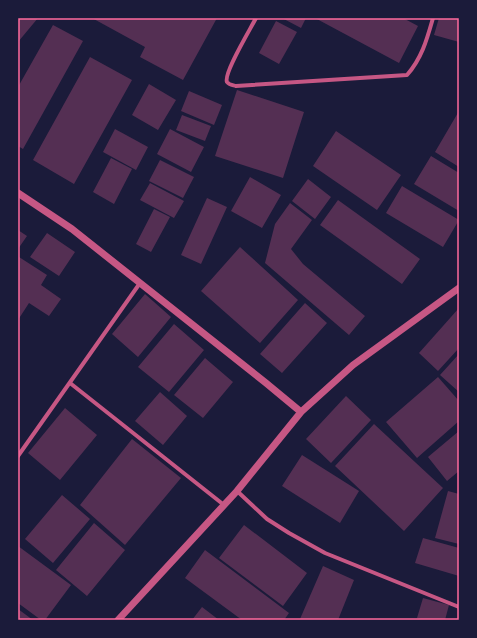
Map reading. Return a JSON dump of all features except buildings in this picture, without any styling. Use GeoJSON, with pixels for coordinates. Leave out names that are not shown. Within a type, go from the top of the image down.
{"type":"FeatureCollection","features":[{"type":"Feature","properties":{"kind":"street"},"geometry":{"type":"LineString","coordinates":[[256,18],[226,76],[227,82],[230,84],[236,86],[407,75],[419,59],[425,46],[433,18]]}},
{"type":"Feature","properties":{"kind":"street"},"geometry":{"type":"LineString","coordinates":[[18,193],[72,229],[301,412]]}},
{"type":"Feature","properties":{"kind":"street"},"geometry":{"type":"LineString","coordinates":[[18,456],[140,283]]}},
{"type":"Feature","properties":{"kind":"street"},"geometry":{"type":"LineString","coordinates":[[118,620],[237,491],[301,412],[353,365],[459,288]]}},
{"type":"Feature","properties":{"kind":"street"},"geometry":{"type":"LineString","coordinates":[[70,383],[224,505]]}},
{"type":"Feature","properties":{"kind":"street"},"geometry":{"type":"LineString","coordinates":[[237,491],[267,519],[325,553],[459,607]]}}]}
